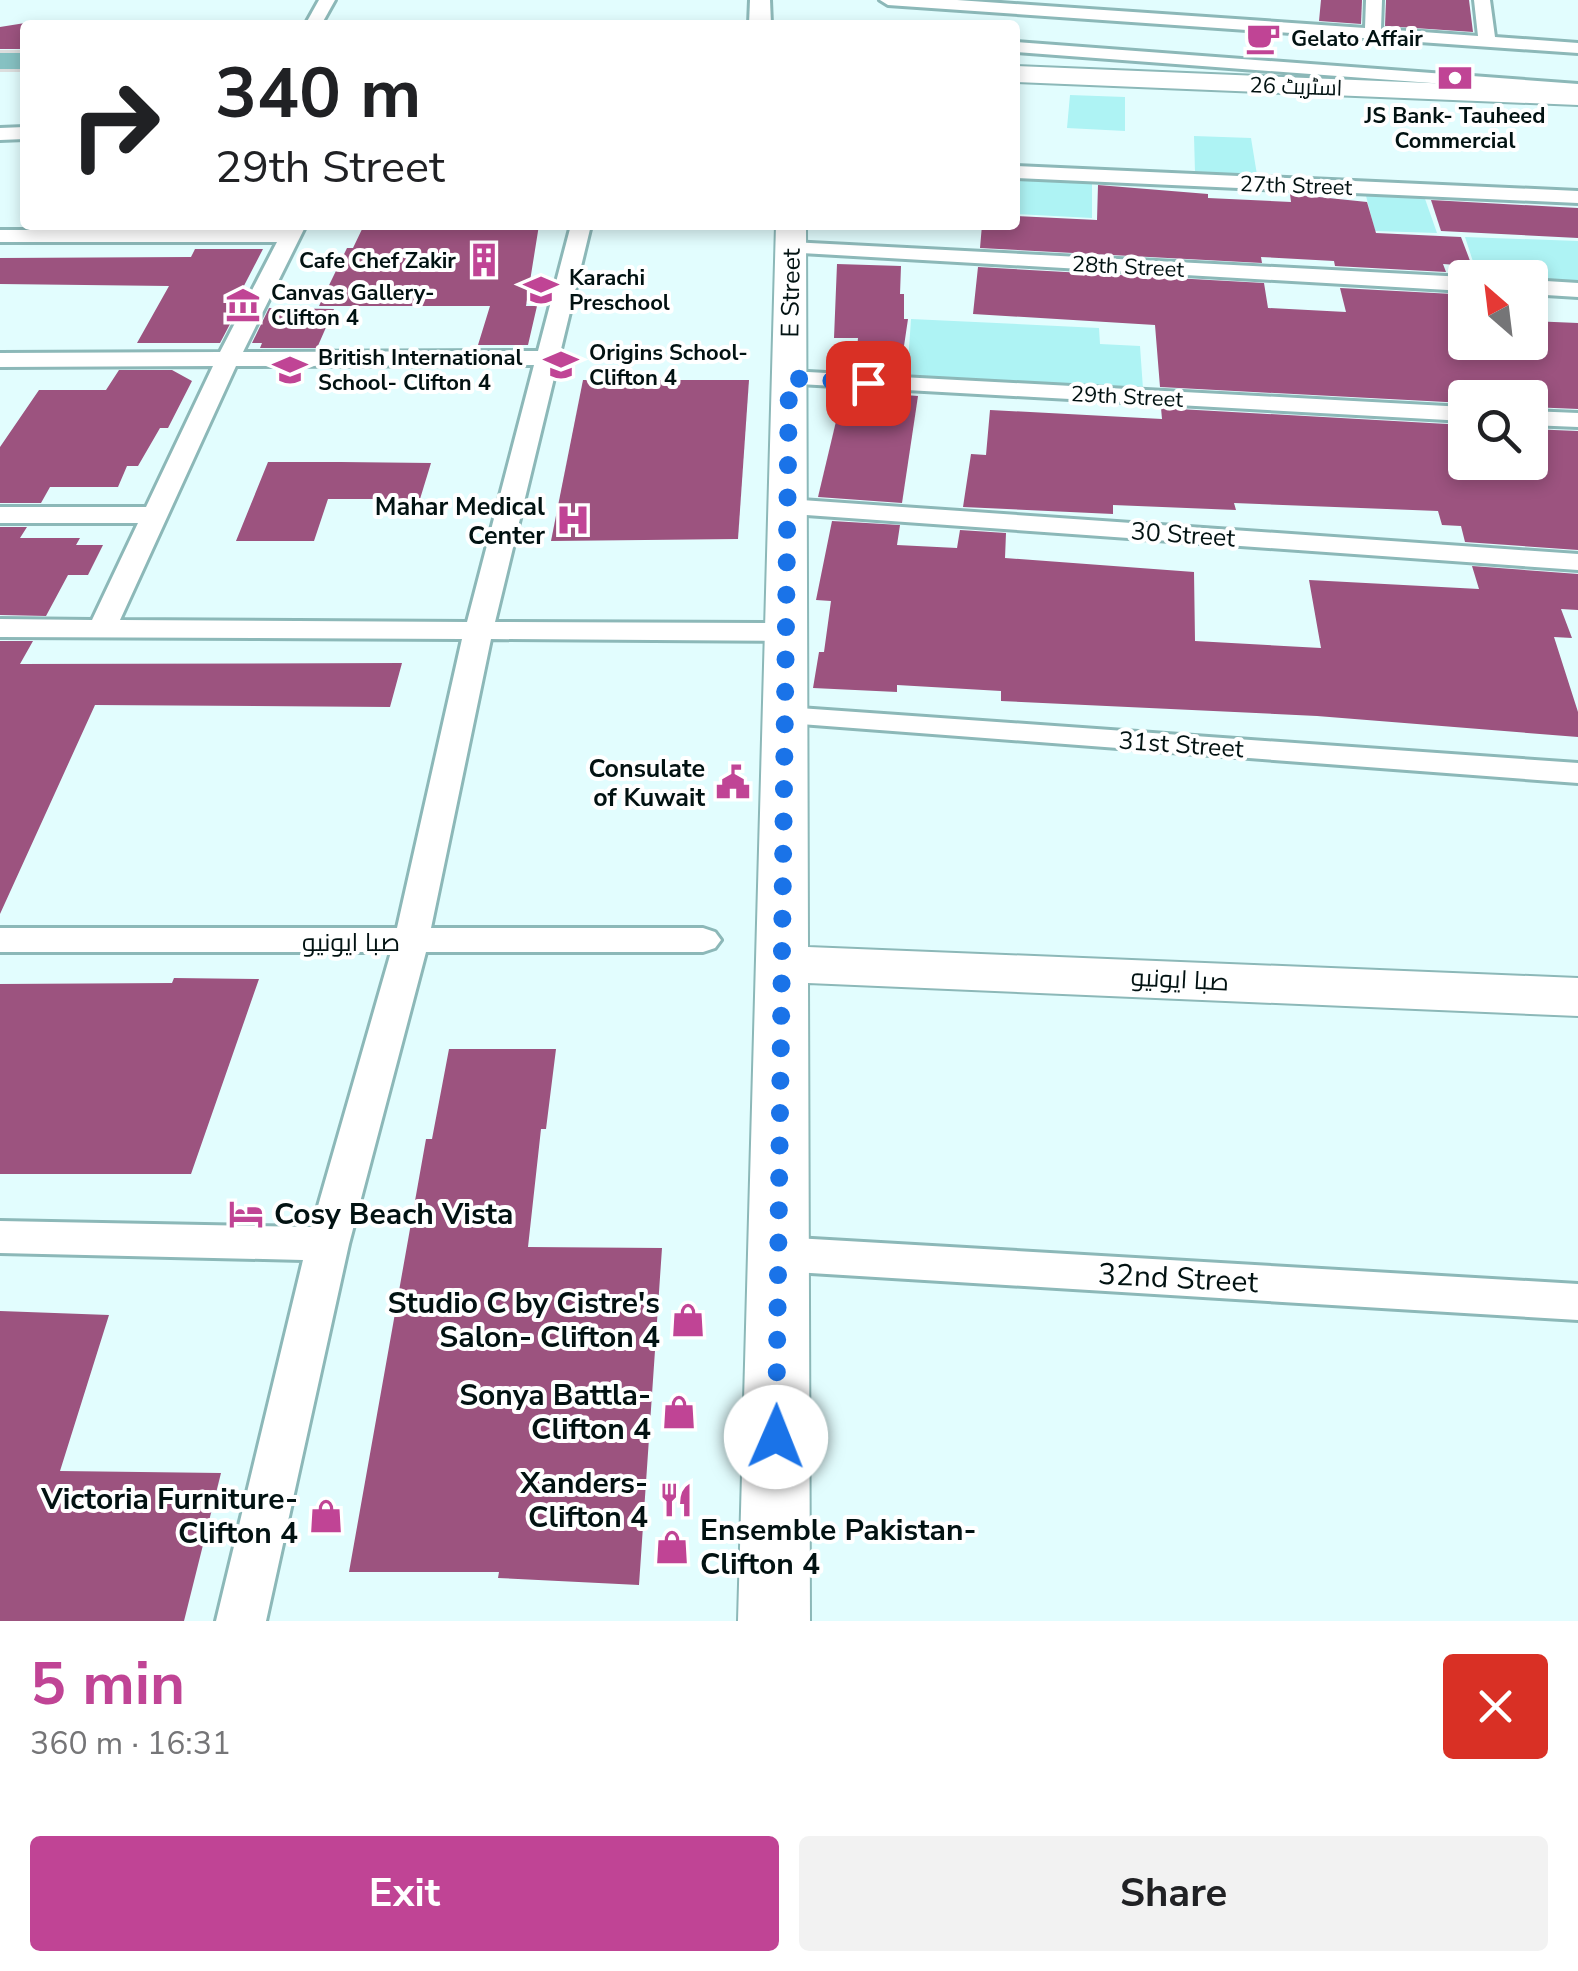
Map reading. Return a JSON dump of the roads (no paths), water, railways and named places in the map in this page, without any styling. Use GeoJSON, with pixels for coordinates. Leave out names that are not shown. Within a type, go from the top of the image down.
{"type":"FeatureCollection","features":[{"type":"Feature","properties":{"kind":"main road","name":"اسٹریٹ 26"},"geometry":{"type":"LineString","coordinates":[[1020,74],[1251,75],[1578,97]]}},
{"type":"Feature","properties":{"kind":"main road","name":"اسٹریٹ 26"},"geometry":{"type":"LineString","coordinates":[[1020,84],[1578,107]]}},
{"type":"Feature","properties":{"kind":"main road","name":"E Street"},"geometry":{"type":"LineString","coordinates":[[774,1621],[791,237]]}},
{"type":"Feature","properties":{"kind":"main road","name":"صبا ایونیو"},"geometry":{"type":"LineString","coordinates":[[783,949],[874,934],[1578,972]]}},
{"type":"Feature","properties":{"kind":"main road","name":"صبا ایونیو"},"geometry":{"type":"LineString","coordinates":[[783,949],[1578,997]]}},
{"type":"Feature","properties":{"kind":"street"},"geometry":{"type":"LineString","coordinates":[[888,0],[1130,8],[1254,24],[1308,21],[1373,33],[1578,48]]}},
{"type":"Feature","properties":{"kind":"street"},"geometry":{"type":"LineString","coordinates":[[1373,33],[1374,0]]}},
{"type":"Feature","properties":{"kind":"street"},"geometry":{"type":"LineString","coordinates":[[1482,0],[1487,41]]}},
{"type":"Feature","properties":{"kind":"street"},"geometry":{"type":"LineString","coordinates":[[1251,75],[1254,24]]}},
{"type":"Feature","properties":{"kind":"street"},"geometry":{"type":"LineString","coordinates":[[1020,47],[1251,75],[1578,89]]}},
{"type":"Feature","properties":{"kind":"street","name":"27th Street"},"geometry":{"type":"LineString","coordinates":[[1020,172],[1578,197]]}},
{"type":"Feature","properties":{"kind":"street"},"geometry":{"type":"LineString","coordinates":[[241,1621],[328,1244],[411,942],[480,629],[580,230]]}},
{"type":"Feature","properties":{"kind":"street"},"geometry":{"type":"LineString","coordinates":[[0,236],[293,231],[228,359],[102,628]]}},
{"type":"Feature","properties":{"kind":"street","name":"28th Street"},"geometry":{"type":"LineString","coordinates":[[791,237],[1448,283]]}},
{"type":"Feature","properties":{"kind":"street"},"geometry":{"type":"LineString","coordinates":[[1548,289],[1578,290]]}},
{"type":"Feature","properties":{"kind":"street"},"geometry":{"type":"LineString","coordinates":[[0,360],[546,358]]}},
{"type":"Feature","properties":{"kind":"street","name":"29th Street"},"geometry":{"type":"LineString","coordinates":[[789,378],[1448,413]]}},
{"type":"Feature","properties":{"kind":"street"},"geometry":{"type":"LineString","coordinates":[[1548,419],[1578,420]]}},
{"type":"Feature","properties":{"kind":"street","name":"30 Street"},"geometry":{"type":"LineString","coordinates":[[788,506],[1578,562]]}},
{"type":"Feature","properties":{"kind":"street"},"geometry":{"type":"LineString","coordinates":[[0,515],[154,516]]}},
{"type":"Feature","properties":{"kind":"street"},"geometry":{"type":"LineString","coordinates":[[0,628],[786,632]]}},
{"type":"Feature","properties":{"kind":"street","name":"31st Street"},"geometry":{"type":"LineString","coordinates":[[785,716],[1578,773]]}},
{"type":"Feature","properties":{"kind":"street","name":"صبا ایونیو"},"geometry":{"type":"LineString","coordinates":[[0,940],[703,940]]}},
{"type":"Feature","properties":{"kind":"street"},"geometry":{"type":"LineString","coordinates":[[0,1237],[328,1244]]}},
{"type":"Feature","properties":{"kind":"street","name":"32nd Street"},"geometry":{"type":"LineString","coordinates":[[778,1254],[1578,1302]]}},
{"type":"Feature","properties":{"kind":"place","name":"Gelato Affair"},"geometry":{"type":"Point","coordinates":[1263,38]}},
{"type":"Feature","properties":{"kind":"place","name":"JS Bank- Tauheed Commercial"},"geometry":{"type":"Point","coordinates":[1455,78]}},
{"type":"Feature","properties":{"kind":"place","name":"Cafe Chef Zakir"},"geometry":{"type":"Point","coordinates":[484,260]}},
{"type":"Feature","properties":{"kind":"place","name":"Karachi Preschool"},"geometry":{"type":"Point","coordinates":[541,290]}},
{"type":"Feature","properties":{"kind":"place","name":"Canvas Gallery- Clifton 4"},"geometry":{"type":"Point","coordinates":[243,305]}},
{"type":"Feature","properties":{"kind":"place","name":"Origins School- Clifton 4"},"geometry":{"type":"Point","coordinates":[561,365]}},
{"type":"Feature","properties":{"kind":"place","name":"British International School- Clifton 4"},"geometry":{"type":"Point","coordinates":[290,370]}},
{"type":"Feature","properties":{"kind":"place","name":"Mahar Medical Center"},"geometry":{"type":"Point","coordinates":[573,520]}},
{"type":"Feature","properties":{"kind":"place","name":"Consulate of Kuwait"},"geometry":{"type":"Point","coordinates":[733,782]}},
{"type":"Feature","properties":{"kind":"place","name":"Cosy Beach Vista"},"geometry":{"type":"Point","coordinates":[246,1214]}},
{"type":"Feature","properties":{"kind":"place","name":"Studio C by Cistre's Salon- Clifton 4"},"geometry":{"type":"Point","coordinates":[688,1320]}},
{"type":"Feature","properties":{"kind":"place","name":"Sonya Battla- Clifton 4"},"geometry":{"type":"Point","coordinates":[679,1412]}},
{"type":"Feature","properties":{"kind":"place","name":"Xanders- Clifton 4"},"geometry":{"type":"Point","coordinates":[676,1500]}},
{"type":"Feature","properties":{"kind":"place","name":"Victoria Furniture- Clifton 4"},"geometry":{"type":"Point","coordinates":[326,1516]}},
{"type":"Feature","properties":{"kind":"place","name":"Ensemble Pakistan- Clifton 4"},"geometry":{"type":"Point","coordinates":[672,1547]}}]}
